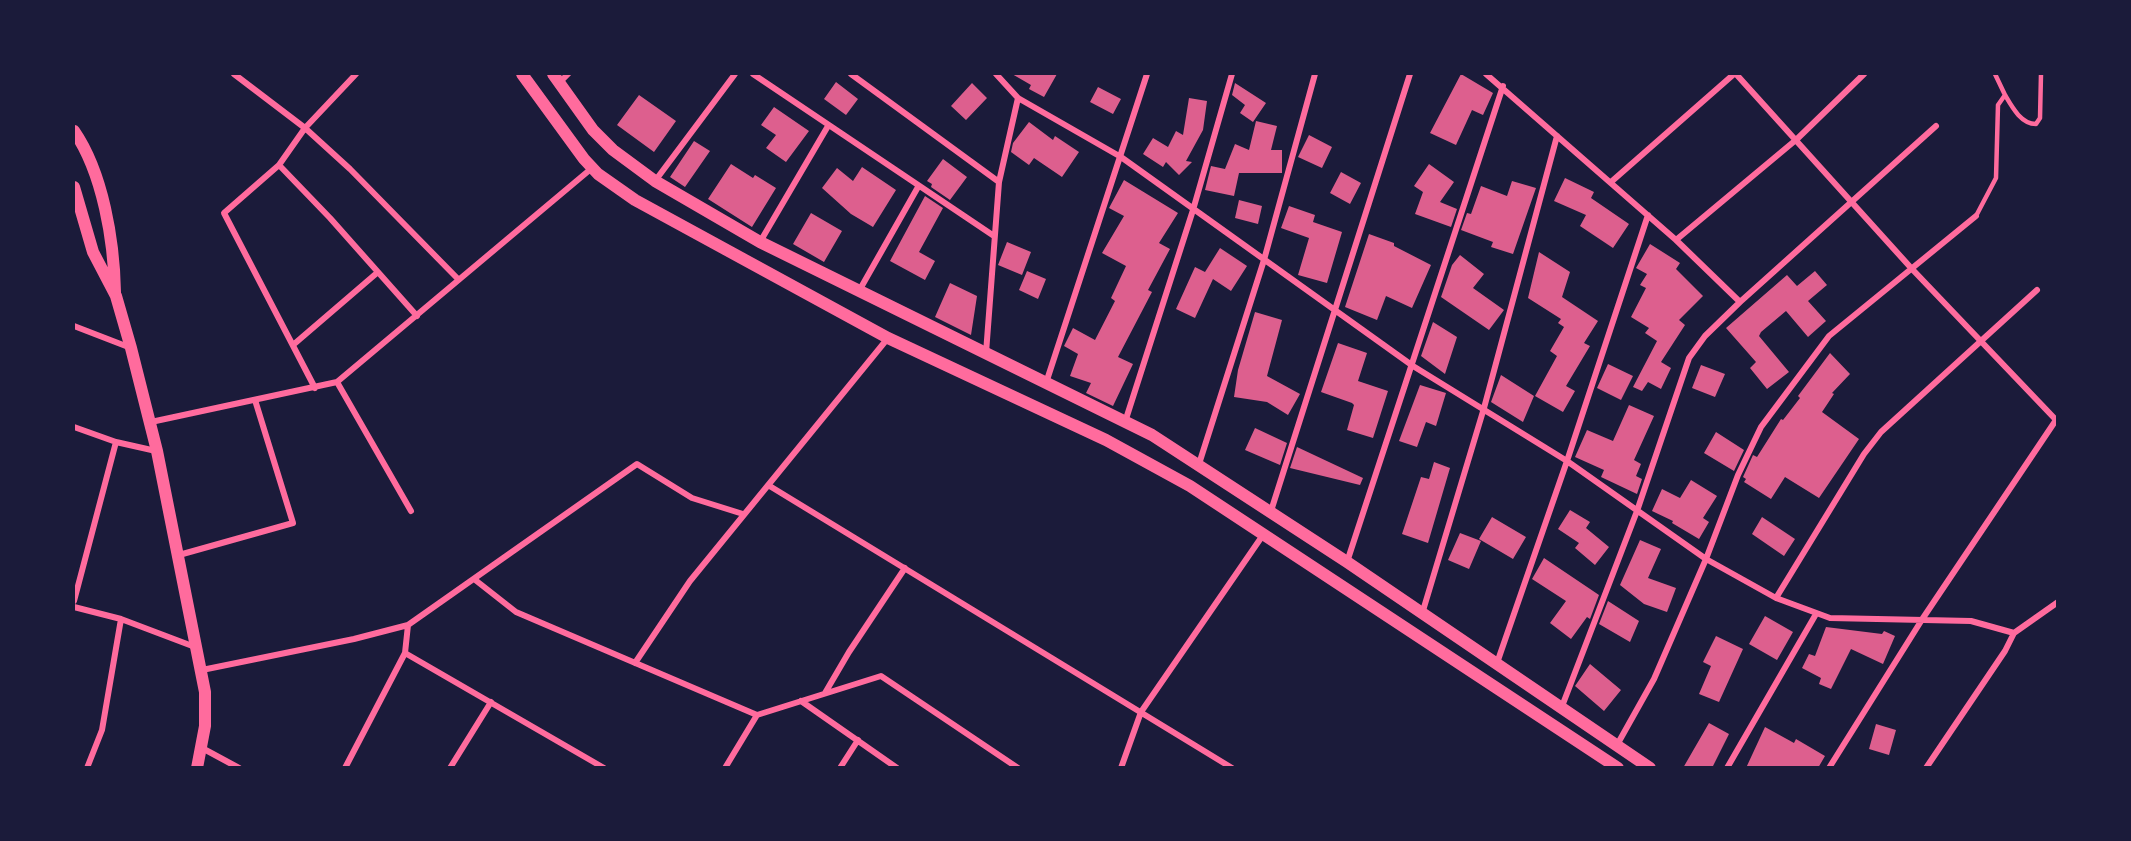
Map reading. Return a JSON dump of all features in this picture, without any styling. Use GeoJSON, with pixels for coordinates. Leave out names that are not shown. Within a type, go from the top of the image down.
{"type":"FeatureCollection","features":[{"type":"Feature","properties":{"kind":"main road"},"geometry":{"type":"LineString","coordinates":[[522,74],[592,168],[635,200],[888,338],[1106,440],[1190,486],[1618,768]]}},
{"type":"Feature","properties":{"kind":"main road"},"geometry":{"type":"LineString","coordinates":[[560,77],[599,137],[626,161],[655,181],[760,242],[1152,435],[1271,511],[1650,768]]}},
{"type":"Feature","properties":{"kind":"main road"},"geometry":{"type":"LineString","coordinates":[[74,131],[91,166],[106,217],[112,244],[116,296]]}},
{"type":"Feature","properties":{"kind":"main road"},"geometry":{"type":"LineString","coordinates":[[74,187],[93,252],[116,296],[151,422],[202,670],[205,726],[197,768]]}},
{"type":"Feature","properties":{"kind":"street"},"geometry":{"type":"LineString","coordinates":[[234,74],[305,128],[350,169],[458,279]]}},
{"type":"Feature","properties":{"kind":"street"},"geometry":{"type":"LineString","coordinates":[[315,388],[224,213],[279,165],[305,128],[356,74]]}},
{"type":"Feature","properties":{"kind":"street"},"geometry":{"type":"LineString","coordinates":[[655,181],[735,74]]}},
{"type":"Feature","properties":{"kind":"street"},"geometry":{"type":"LineString","coordinates":[[753,74],[994,237]]}},
{"type":"Feature","properties":{"kind":"street"},"geometry":{"type":"LineString","coordinates":[[851,74],[999,182]]}},
{"type":"Feature","properties":{"kind":"street"},"geometry":{"type":"LineString","coordinates":[[996,74],[1018,98],[1121,157],[1413,366],[1567,461],[1706,559],[1776,598],[1816,615],[1842,619],[1923,618],[1971,621],[2014,633]]}},
{"type":"Feature","properties":{"kind":"street"},"geometry":{"type":"LineString","coordinates":[[1046,383],[1096,224],[1121,157],[1147,74]]}},
{"type":"Feature","properties":{"kind":"street"},"geometry":{"type":"LineString","coordinates":[[1125,423],[1193,210],[1232,74]]}},
{"type":"Feature","properties":{"kind":"street"},"geometry":{"type":"LineString","coordinates":[[1199,464],[1264,260],[1315,74]]}},
{"type":"Feature","properties":{"kind":"street"},"geometry":{"type":"LineString","coordinates":[[1271,511],[1410,74]]}},
{"type":"Feature","properties":{"kind":"street"},"geometry":{"type":"LineString","coordinates":[[1486,74],[1676,240],[1740,302]]}},
{"type":"Feature","properties":{"kind":"street"},"geometry":{"type":"LineString","coordinates":[[1611,183],[1735,74],[1797,139],[1912,269],[2057,421],[1923,618],[1830,768]]}},
{"type":"Feature","properties":{"kind":"street"},"geometry":{"type":"LineString","coordinates":[[1676,240],[1797,139],[1864,74]]}},
{"type":"Feature","properties":{"kind":"street"},"geometry":{"type":"LineString","coordinates":[[1347,562],[1503,87]]}},
{"type":"Feature","properties":{"kind":"street"},"geometry":{"type":"LineString","coordinates":[[986,355],[999,182],[1018,98]]}},
{"type":"Feature","properties":{"kind":"street"},"geometry":{"type":"LineString","coordinates":[[760,242],[828,126]]}},
{"type":"Feature","properties":{"kind":"street"},"geometry":{"type":"LineString","coordinates":[[1561,709],[1638,511],[1689,358],[1704,336],[1740,302],[1936,126]]}},
{"type":"Feature","properties":{"kind":"street"},"geometry":{"type":"LineString","coordinates":[[1422,614],[1484,408],[1557,136]]}},
{"type":"Feature","properties":{"kind":"street"},"geometry":{"type":"LineString","coordinates":[[279,165],[417,316]]}},
{"type":"Feature","properties":{"kind":"street"},"geometry":{"type":"LineString","coordinates":[[151,422],[337,382],[592,168]]}},
{"type":"Feature","properties":{"kind":"street"},"geometry":{"type":"LineString","coordinates":[[859,291],[918,187]]}},
{"type":"Feature","properties":{"kind":"street"},"geometry":{"type":"LineString","coordinates":[[1497,663],[1567,461],[1648,215]]}},
{"type":"Feature","properties":{"kind":"street"},"geometry":{"type":"LineString","coordinates":[[1617,747],[1654,679],[1706,559],[1738,475],[1761,427],[1829,336],[1976,216]]}},
{"type":"Feature","properties":{"kind":"street"},"geometry":{"type":"LineString","coordinates":[[293,345],[378,272]]}},
{"type":"Feature","properties":{"kind":"street"},"geometry":{"type":"LineString","coordinates":[[1776,598],[1864,454],[1881,432],[2037,290]]}},
{"type":"Feature","properties":{"kind":"street"},"geometry":{"type":"LineString","coordinates":[[74,326],[131,348]]}},
{"type":"Feature","properties":{"kind":"street"},"geometry":{"type":"LineString","coordinates":[[635,663],[690,581],[888,338]]}},
{"type":"Feature","properties":{"kind":"street"},"geometry":{"type":"LineString","coordinates":[[337,382],[411,511]]}},
{"type":"Feature","properties":{"kind":"street"},"geometry":{"type":"LineString","coordinates":[[179,555],[293,523],[255,400]]}},
{"type":"Feature","properties":{"kind":"street"},"geometry":{"type":"LineString","coordinates":[[74,427],[116,442],[157,451]]}},
{"type":"Feature","properties":{"kind":"street"},"geometry":{"type":"LineString","coordinates":[[74,601],[116,442]]}},
{"type":"Feature","properties":{"kind":"street"},"geometry":{"type":"LineString","coordinates":[[202,670],[354,639],[408,625],[637,464],[692,498],[743,514]]}},
{"type":"Feature","properties":{"kind":"street"},"geometry":{"type":"LineString","coordinates":[[768,485],[1232,768]]}},
{"type":"Feature","properties":{"kind":"street"},"geometry":{"type":"LineString","coordinates":[[1121,768],[1141,712],[1263,535]]}},
{"type":"Feature","properties":{"kind":"street"},"geometry":{"type":"LineString","coordinates":[[825,694],[849,652],[905,568]]}},
{"type":"Feature","properties":{"kind":"street"},"geometry":{"type":"LineString","coordinates":[[474,579],[516,612],[757,716]]}},
{"type":"Feature","properties":{"kind":"street"},"geometry":{"type":"LineString","coordinates":[[1926,768],[2005,651],[2014,633],[2058,602]]}},
{"type":"Feature","properties":{"kind":"street"},"geometry":{"type":"LineString","coordinates":[[74,607],[122,619],[198,648]]}},
{"type":"Feature","properties":{"kind":"street"},"geometry":{"type":"LineString","coordinates":[[1727,768],[1816,615]]}},
{"type":"Feature","properties":{"kind":"street"},"geometry":{"type":"LineString","coordinates":[[87,768],[102,730],[122,619]]}},
{"type":"Feature","properties":{"kind":"street"},"geometry":{"type":"LineString","coordinates":[[345,768],[405,652],[408,625]]}},
{"type":"Feature","properties":{"kind":"street"},"geometry":{"type":"LineString","coordinates":[[405,652],[604,768]]}},
{"type":"Feature","properties":{"kind":"street"},"geometry":{"type":"LineString","coordinates":[[725,768],[757,716],[880,676],[1018,768]]}},
{"type":"Feature","properties":{"kind":"street"},"geometry":{"type":"LineString","coordinates":[[801,701],[897,768]]}},
{"type":"Feature","properties":{"kind":"street"},"geometry":{"type":"LineString","coordinates":[[450,768],[491,702]]}},
{"type":"Feature","properties":{"kind":"street"},"geometry":{"type":"LineString","coordinates":[[840,768],[858,740]]}},
{"type":"Feature","properties":{"kind":"street"},"geometry":{"type":"LineString","coordinates":[[202,748],[239,768]]}},
{"type":"Feature","properties":{"kind":"lane"},"geometry":{"type":"LineString","coordinates":[[1995,74],[2005,95],[2023,119],[2030,124],[2037,124],[2040,118],[2041,74]]}},
{"type":"Feature","properties":{"kind":"lane"},"geometry":{"type":"LineString","coordinates":[[1976,216],[1996,178],[1999,158],[1996,114],[2005,95]]}},
{"type":"Feature","properties":{"kind":"building"},"geometry":{"type":"Polygon","coordinates":[[[1012,74],[1057,74],[1044,97],[1029,89],[1031,85],[1012,74]]]}},
{"type":"Feature","properties":{"kind":"building"},"geometry":{"type":"Polygon","coordinates":[[[1461,74],[1493,93],[1483,115],[1472,110],[1456,145],[1430,133],[1461,74]]]}},
{"type":"Feature","properties":{"kind":"building"},"geometry":{"type":"Polygon","coordinates":[[[836,82],[858,99],[846,115],[824,99],[836,82]]]}},
{"type":"Feature","properties":{"kind":"building"},"geometry":{"type":"Polygon","coordinates":[[[972,83],[987,98],[966,120],[951,106],[972,83]]]}},
{"type":"Feature","properties":{"kind":"building"},"geometry":{"type":"Polygon","coordinates":[[[1235,83],[1266,103],[1253,122],[1240,113],[1245,105],[1232,95],[1235,83]]]}},
{"type":"Feature","properties":{"kind":"building"},"geometry":{"type":"Polygon","coordinates":[[[1098,87],[1121,99],[1113,114],[1090,102],[1098,87]]]}},
{"type":"Feature","properties":{"kind":"building"},"geometry":{"type":"Polygon","coordinates":[[[639,95],[676,121],[654,152],[617,125],[639,95]]]}},
{"type":"Feature","properties":{"kind":"building"},"geometry":{"type":"Polygon","coordinates":[[[1189,98],[1207,101],[1203,130],[1186,161],[1192,162],[1179,175],[1166,162],[1163,167],[1143,154],[1153,138],[1168,147],[1176,131],[1183,135],[1189,98]]]}},
{"type":"Feature","properties":{"kind":"building"},"geometry":{"type":"Polygon","coordinates":[[[774,107],[809,131],[786,162],[766,148],[776,135],[761,125],[774,107]]]}},
{"type":"Feature","properties":{"kind":"building"},"geometry":{"type":"Polygon","coordinates":[[[1256,121],[1277,126],[1271,150],[1282,150],[1282,173],[1239,173],[1234,196],[1205,190],[1211,166],[1225,169],[1235,144],[1249,150],[1256,121]]]}},
{"type":"Feature","properties":{"kind":"building"},"geometry":{"type":"Polygon","coordinates":[[[1029,122],[1053,140],[1055,136],[1079,152],[1062,177],[1034,158],[1029,165],[1011,152],[1013,143],[1029,122]]]}},
{"type":"Feature","properties":{"kind":"building"},"geometry":{"type":"Polygon","coordinates":[[[1309,135],[1332,147],[1322,168],[1298,157],[1309,135]]]}},
{"type":"Feature","properties":{"kind":"building"},"geometry":{"type":"Polygon","coordinates":[[[694,141],[710,151],[685,187],[670,177],[694,141]]]}},
{"type":"Feature","properties":{"kind":"building"},"geometry":{"type":"Polygon","coordinates":[[[943,159],[967,177],[950,200],[931,187],[932,184],[927,181],[943,159]]]}},
{"type":"Feature","properties":{"kind":"building"},"geometry":{"type":"Polygon","coordinates":[[[731,164],[753,178],[755,175],[776,188],[752,227],[708,199],[731,164]]]}},
{"type":"Feature","properties":{"kind":"building"},"geometry":{"type":"Polygon","coordinates":[[[1429,164],[1454,182],[1440,202],[1457,209],[1451,227],[1415,214],[1423,192],[1414,186],[1429,164]]]}},
{"type":"Feature","properties":{"kind":"building"},"geometry":{"type":"Polygon","coordinates":[[[862,167],[896,190],[873,227],[851,214],[822,188],[837,168],[853,181],[862,167]]]}},
{"type":"Feature","properties":{"kind":"building"},"geometry":{"type":"Polygon","coordinates":[[[1341,172],[1361,183],[1350,204],[1330,193],[1341,172]]]}},
{"type":"Feature","properties":{"kind":"building"},"geometry":{"type":"Polygon","coordinates":[[[1565,178],[1594,192],[1591,198],[1629,224],[1613,248],[1580,226],[1586,215],[1554,201],[1565,178]]]}},
{"type":"Feature","properties":{"kind":"building"},"geometry":{"type":"Polygon","coordinates":[[[1124,180],[1178,213],[1159,243],[1170,249],[1148,290],[1152,292],[1118,357],[1133,364],[1113,406],[1086,393],[1091,383],[1070,376],[1078,354],[1064,346],[1073,328],[1095,340],[1115,301],[1111,298],[1126,266],[1102,253],[1124,216],[1109,208],[1124,180]]]}},
{"type":"Feature","properties":{"kind":"building"},"geometry":{"type":"Polygon","coordinates":[[[1512,181],[1536,188],[1513,254],[1491,247],[1493,242],[1461,230],[1467,213],[1471,214],[1481,186],[1507,196],[1512,181]]]}},
{"type":"Feature","properties":{"kind":"building"},"geometry":{"type":"Polygon","coordinates":[[[925,196],[943,208],[919,252],[935,261],[925,280],[890,261],[925,196]]]}},
{"type":"Feature","properties":{"kind":"building"},"geometry":{"type":"Polygon","coordinates":[[[1239,200],[1262,206],[1258,224],[1235,218],[1239,200]]]}},
{"type":"Feature","properties":{"kind":"building"},"geometry":{"type":"Polygon","coordinates":[[[1289,206],[1315,215],[1313,222],[1342,232],[1327,283],[1298,275],[1309,238],[1281,228],[1289,206]]]}},
{"type":"Feature","properties":{"kind":"building"},"geometry":{"type":"Polygon","coordinates":[[[811,213],[842,231],[824,262],[793,244],[811,213]]]}},
{"type":"Feature","properties":{"kind":"building"},"geometry":{"type":"Polygon","coordinates":[[[1369,234],[1394,243],[1394,246],[1431,265],[1412,308],[1386,296],[1377,320],[1345,307],[1369,234]]]}},
{"type":"Feature","properties":{"kind":"building"},"geometry":{"type":"Polygon","coordinates":[[[1007,242],[1031,252],[1022,275],[998,265],[1007,242]]]}},
{"type":"Feature","properties":{"kind":"building"},"geometry":{"type":"Polygon","coordinates":[[[1650,244],[1680,263],[1676,269],[1703,296],[1679,320],[1685,325],[1661,362],[1671,368],[1661,389],[1648,382],[1642,391],[1633,387],[1657,341],[1645,333],[1649,328],[1631,317],[1646,288],[1640,285],[1647,274],[1636,268],[1650,244]]]}},
{"type":"Feature","properties":{"kind":"building"},"geometry":{"type":"Polygon","coordinates":[[[1220,248],[1247,266],[1231,291],[1213,279],[1195,318],[1176,309],[1195,267],[1205,272],[1220,248]]]}},
{"type":"Feature","properties":{"kind":"building"},"geometry":{"type":"Polygon","coordinates":[[[1539,252],[1570,272],[1562,297],[1598,321],[1584,343],[1590,346],[1566,386],[1575,391],[1563,412],[1535,396],[1557,356],[1550,351],[1564,327],[1558,323],[1561,319],[1528,298],[1539,252]]]}},
{"type":"Feature","properties":{"kind":"building"},"geometry":{"type":"Polygon","coordinates":[[[1460,255],[1484,274],[1473,288],[1504,310],[1489,330],[1441,297],[1452,265],[1460,255]]]}},
{"type":"Feature","properties":{"kind":"building"},"geometry":{"type":"Polygon","coordinates":[[[1027,271],[1046,279],[1038,299],[1019,290],[1027,271]]]}},
{"type":"Feature","properties":{"kind":"building"},"geometry":{"type":"Polygon","coordinates":[[[1815,271],[1827,285],[1808,301],[1826,321],[1808,337],[1786,311],[1761,332],[1759,336],[1789,372],[1767,389],[1750,368],[1756,362],[1726,328],[1787,275],[1797,286],[1815,271]]]}},
{"type":"Feature","properties":{"kind":"building"},"geometry":{"type":"Polygon","coordinates":[[[950,283],[977,296],[971,335],[935,317],[950,283]]]}},
{"type":"Feature","properties":{"kind":"building"},"geometry":{"type":"Polygon","coordinates":[[[1255,312],[1282,320],[1267,376],[1300,394],[1288,415],[1267,402],[1234,397],[1238,370],[1255,312]]]}},
{"type":"Feature","properties":{"kind":"building"},"geometry":{"type":"Polygon","coordinates":[[[1433,322],[1457,337],[1445,374],[1421,356],[1433,322]]]}},
{"type":"Feature","properties":{"kind":"building"},"geometry":{"type":"Polygon","coordinates":[[[1338,343],[1367,353],[1358,381],[1388,391],[1373,438],[1347,430],[1354,405],[1352,403],[1321,392],[1338,343]]]}},
{"type":"Feature","properties":{"kind":"building"},"geometry":{"type":"Polygon","coordinates":[[[1830,353],[1850,374],[1832,393],[1834,394],[1822,412],[1859,439],[1819,498],[1785,477],[1771,499],[1744,482],[1746,479],[1743,477],[1753,455],[1757,457],[1781,419],[1783,420],[1800,398],[1798,396],[1830,353]]]}},
{"type":"Feature","properties":{"kind":"building"},"geometry":{"type":"Polygon","coordinates":[[[1608,364],[1633,376],[1621,400],[1597,388],[1608,364]]]}},
{"type":"Feature","properties":{"kind":"building"},"geometry":{"type":"Polygon","coordinates":[[[1701,365],[1725,374],[1715,397],[1692,388],[1701,365]]]}},
{"type":"Feature","properties":{"kind":"building"},"geometry":{"type":"Polygon","coordinates":[[[1501,375],[1534,396],[1523,422],[1491,402],[1501,375]]]}},
{"type":"Feature","properties":{"kind":"building"},"geometry":{"type":"Polygon","coordinates":[[[1420,385],[1446,393],[1436,426],[1426,422],[1417,447],[1399,441],[1420,385]]]}},
{"type":"Feature","properties":{"kind":"building"},"geometry":{"type":"Polygon","coordinates":[[[1629,405],[1654,416],[1634,460],[1641,464],[1636,476],[1642,479],[1637,494],[1601,477],[1604,470],[1575,457],[1587,430],[1613,441],[1629,405]]]}},
{"type":"Feature","properties":{"kind":"building"},"geometry":{"type":"Polygon","coordinates":[[[1255,428],[1287,443],[1280,465],[1245,450],[1255,428]]]}},
{"type":"Feature","properties":{"kind":"building"},"geometry":{"type":"Polygon","coordinates":[[[1716,432],[1744,450],[1734,471],[1704,453],[1716,432]]]}},
{"type":"Feature","properties":{"kind":"building"},"geometry":{"type":"Polygon","coordinates":[[[1297,447],[1363,478],[1360,485],[1290,468],[1297,447]]]}},
{"type":"Feature","properties":{"kind":"building"},"geometry":{"type":"Polygon","coordinates":[[[1434,462],[1450,468],[1428,543],[1402,534],[1421,477],[1429,479],[1434,462]]]}},
{"type":"Feature","properties":{"kind":"building"},"geometry":{"type":"Polygon","coordinates":[[[1691,480],[1717,496],[1703,518],[1709,522],[1699,539],[1672,523],[1673,521],[1652,511],[1662,489],[1680,498],[1691,480]]]}},
{"type":"Feature","properties":{"kind":"building"},"geometry":{"type":"Polygon","coordinates":[[[1570,510],[1590,522],[1586,528],[1609,547],[1595,565],[1575,548],[1579,543],[1558,529],[1570,510]]]}},
{"type":"Feature","properties":{"kind":"building"},"geometry":{"type":"Polygon","coordinates":[[[1492,517],[1526,537],[1513,559],[1479,539],[1492,517]]]}},
{"type":"Feature","properties":{"kind":"building"},"geometry":{"type":"Polygon","coordinates":[[[1762,517],[1795,539],[1784,556],[1752,534],[1762,517]]]}},
{"type":"Feature","properties":{"kind":"building"},"geometry":{"type":"Polygon","coordinates":[[[1460,533],[1481,541],[1469,569],[1448,560],[1460,533]]]}},
{"type":"Feature","properties":{"kind":"building"},"geometry":{"type":"Polygon","coordinates":[[[1640,540],[1661,549],[1648,578],[1676,588],[1667,612],[1644,604],[1620,585],[1640,540]]]}},
{"type":"Feature","properties":{"kind":"building"},"geometry":{"type":"Polygon","coordinates":[[[1544,558],[1599,595],[1590,619],[1587,617],[1571,639],[1550,623],[1566,601],[1532,579],[1544,558]]]}},
{"type":"Feature","properties":{"kind":"building"},"geometry":{"type":"Polygon","coordinates":[[[1608,601],[1639,621],[1630,642],[1599,624],[1608,601]]]}},
{"type":"Feature","properties":{"kind":"building"},"geometry":{"type":"Polygon","coordinates":[[[1765,616],[1793,632],[1777,660],[1749,644],[1765,616]]]}},
{"type":"Feature","properties":{"kind":"building"},"geometry":{"type":"Polygon","coordinates":[[[1826,627],[1882,634],[1884,631],[1895,636],[1883,664],[1851,649],[1831,689],[1819,684],[1821,678],[1802,668],[1809,654],[1815,656],[1826,627]]]}},
{"type":"Feature","properties":{"kind":"building"},"geometry":{"type":"Polygon","coordinates":[[[1716,636],[1743,649],[1719,702],[1699,694],[1711,666],[1703,662],[1716,636]]]}},
{"type":"Feature","properties":{"kind":"building"},"geometry":{"type":"Polygon","coordinates":[[[1590,664],[1621,690],[1604,711],[1575,686],[1590,664]]]}},
{"type":"Feature","properties":{"kind":"building"},"geometry":{"type":"Polygon","coordinates":[[[1709,723],[1729,734],[1712,768],[1683,768],[1709,723]]]}},
{"type":"Feature","properties":{"kind":"building"},"geometry":{"type":"Polygon","coordinates":[[[1876,724],[1896,730],[1889,755],[1869,749],[1876,724]]]}},
{"type":"Feature","properties":{"kind":"building"},"geometry":{"type":"Polygon","coordinates":[[[1765,727],[1794,743],[1796,739],[1825,756],[1818,768],[1746,768],[1765,727]]]}}]}
